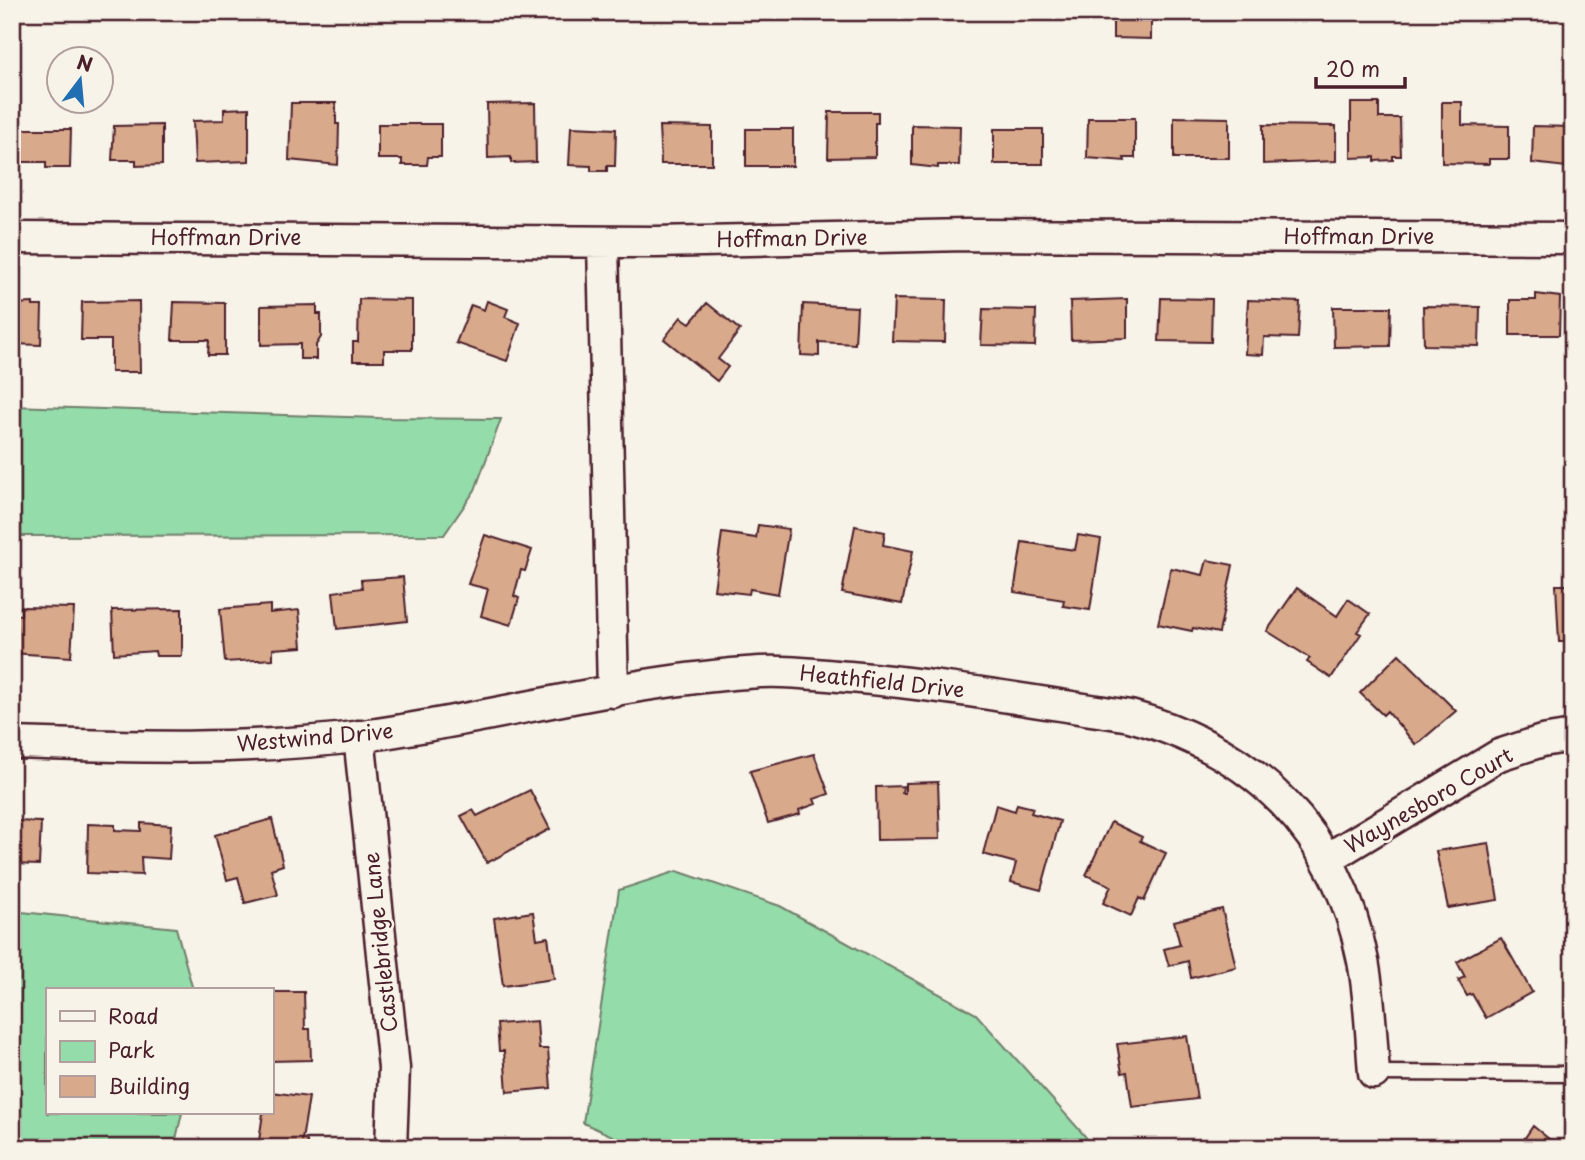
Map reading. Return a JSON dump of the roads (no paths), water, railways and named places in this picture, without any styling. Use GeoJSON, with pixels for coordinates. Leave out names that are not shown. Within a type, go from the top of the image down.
{"type":"FeatureCollection","features":[{"type":"Feature","properties":{"kind":"street","name":"Hoffman Drive"},"geometry":{"type":"LineString","coordinates":[[12,237],[603,242],[966,235],[1573,238]]}},
{"type":"Feature","properties":{"kind":"street"},"geometry":{"type":"LineString","coordinates":[[603,242],[613,692]]}},
{"type":"Feature","properties":{"kind":"street","name":"Heathfield Drive"},"geometry":{"type":"LineString","coordinates":[[613,692],[761,672],[920,683],[1130,716],[1200,741],[1240,764],[1276,794],[1307,829],[1327,859],[1349,908],[1363,960],[1374,1073]]}},
{"type":"Feature","properties":{"kind":"street","name":"Westwind Drive"},"geometry":{"type":"LineString","coordinates":[[12,743],[118,747],[260,746],[421,728],[613,692]]}},
{"type":"Feature","properties":{"kind":"street","name":"Castlebridge Lane"},"geometry":{"type":"LineString","coordinates":[[359,736],[394,1068],[391,1148]]}},
{"type":"Feature","properties":{"kind":"street","name":"Waynesboro Court"},"geometry":{"type":"LineString","coordinates":[[1327,859],[1499,755],[1542,741],[1573,736]]}},
{"type":"Feature","properties":{"kind":"lane"},"geometry":{"type":"LineString","coordinates":[[1374,1073],[1573,1074]]}}]}
